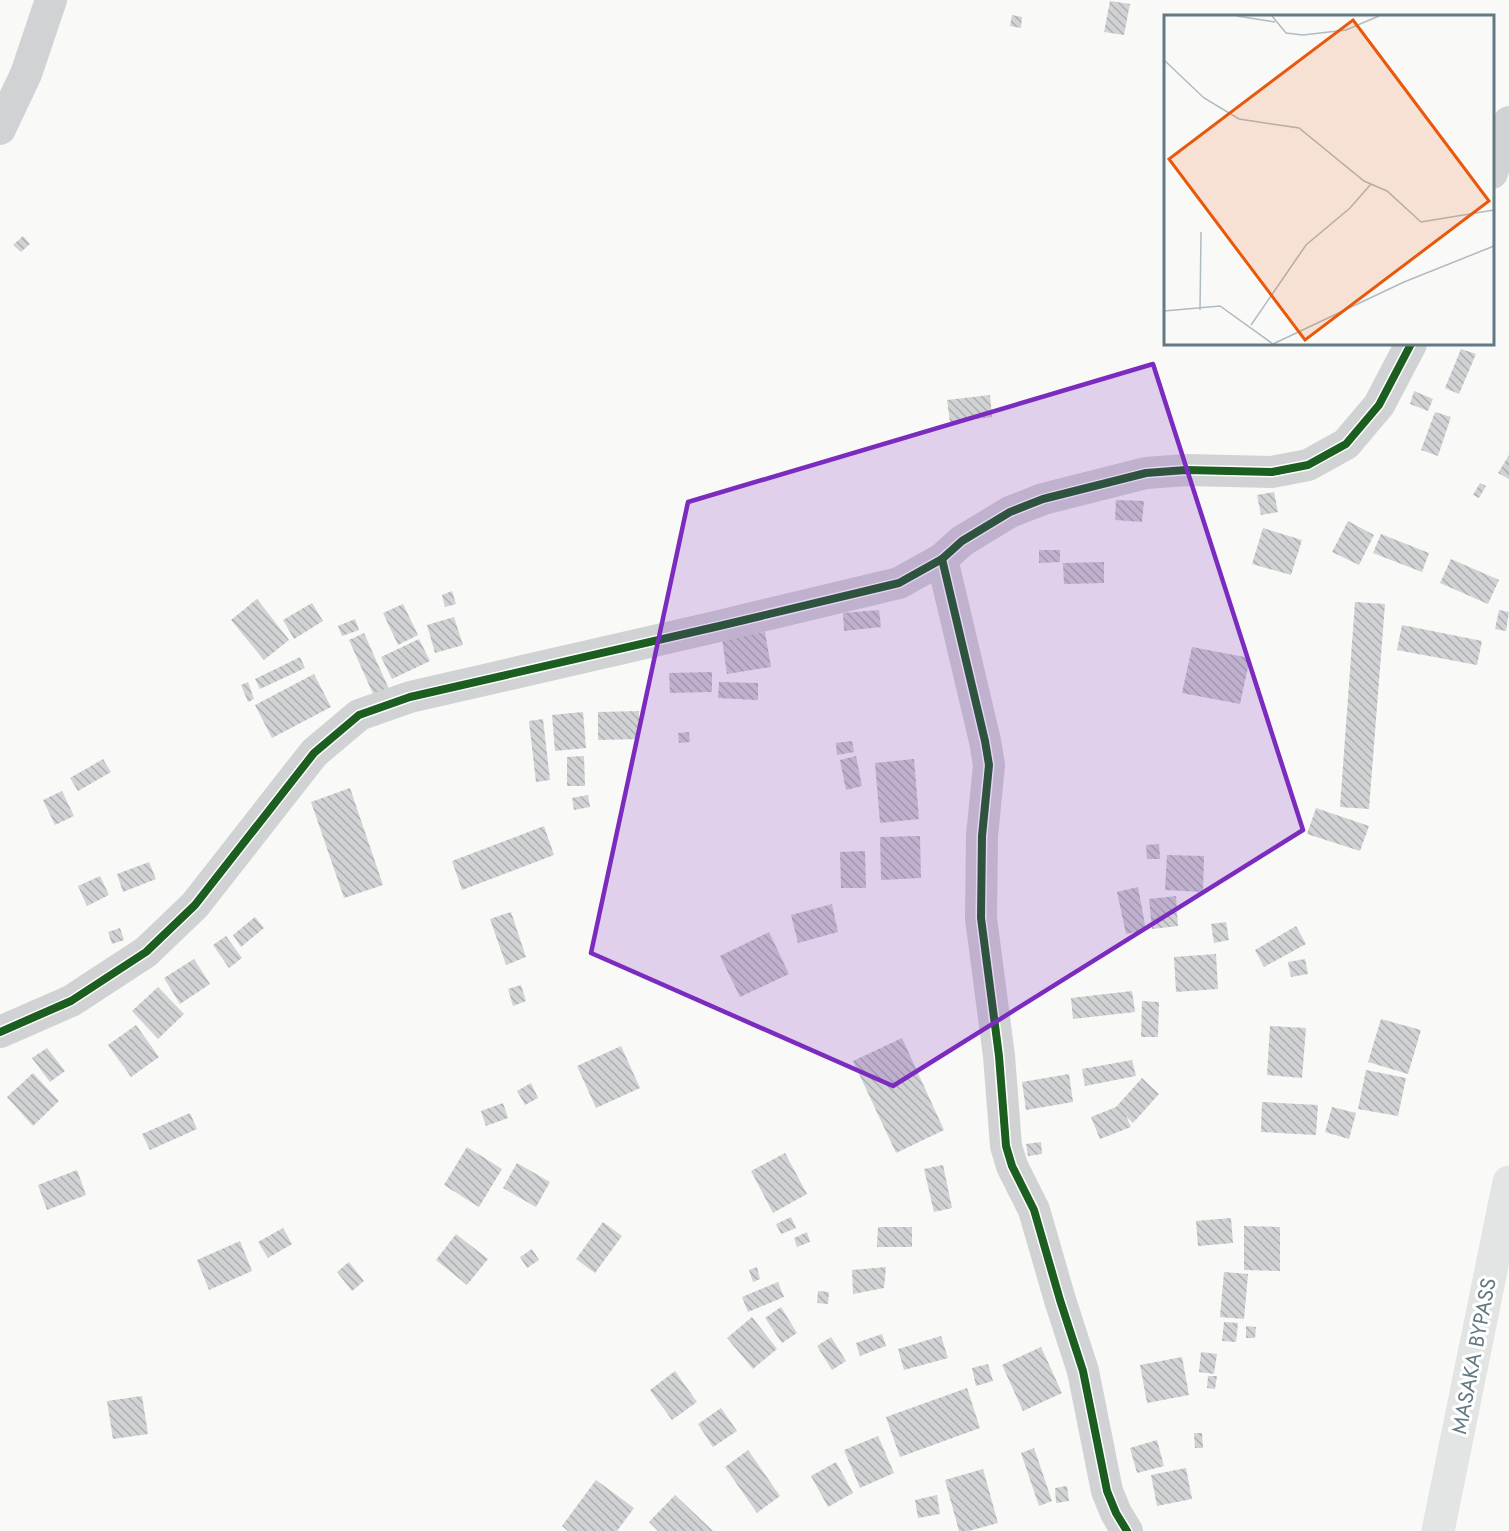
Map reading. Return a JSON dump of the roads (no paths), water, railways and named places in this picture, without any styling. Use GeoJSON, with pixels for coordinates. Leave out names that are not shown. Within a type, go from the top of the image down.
{"type":"FeatureCollection","features":[{"type":"Feature","properties":{"kind":"highway","name":"MASAKA BYPASS"},"geometry":{"type":"LineString","coordinates":[[1438,1531],[1509,1182]]}},
{"type":"Feature","properties":{"kind":"street"},"geometry":{"type":"LineString","coordinates":[[0,129],[26,74],[51,0]]}},
{"type":"Feature","properties":{"kind":"street"},"geometry":{"type":"LineString","coordinates":[[1494,167],[1509,122]]}},
{"type":"Feature","properties":{"kind":"street"},"geometry":{"type":"LineString","coordinates":[[0,1032],[71,1001],[146,952],[195,904],[314,753],[359,715],[410,697],[899,583],[942,559],[962,542],[1010,512],[1043,499],[1146,472],[1186,470],[1272,472],[1308,465],[1347,444],[1379,405],[1410,345]]}},
{"type":"Feature","properties":{"kind":"street"},"geometry":{"type":"LineString","coordinates":[[942,559],[989,765],[982,836],[981,918],[999,1056],[1006,1146],[1012,1166],[1034,1209],[1083,1371],[1107,1491],[1127,1531]]}}]}
